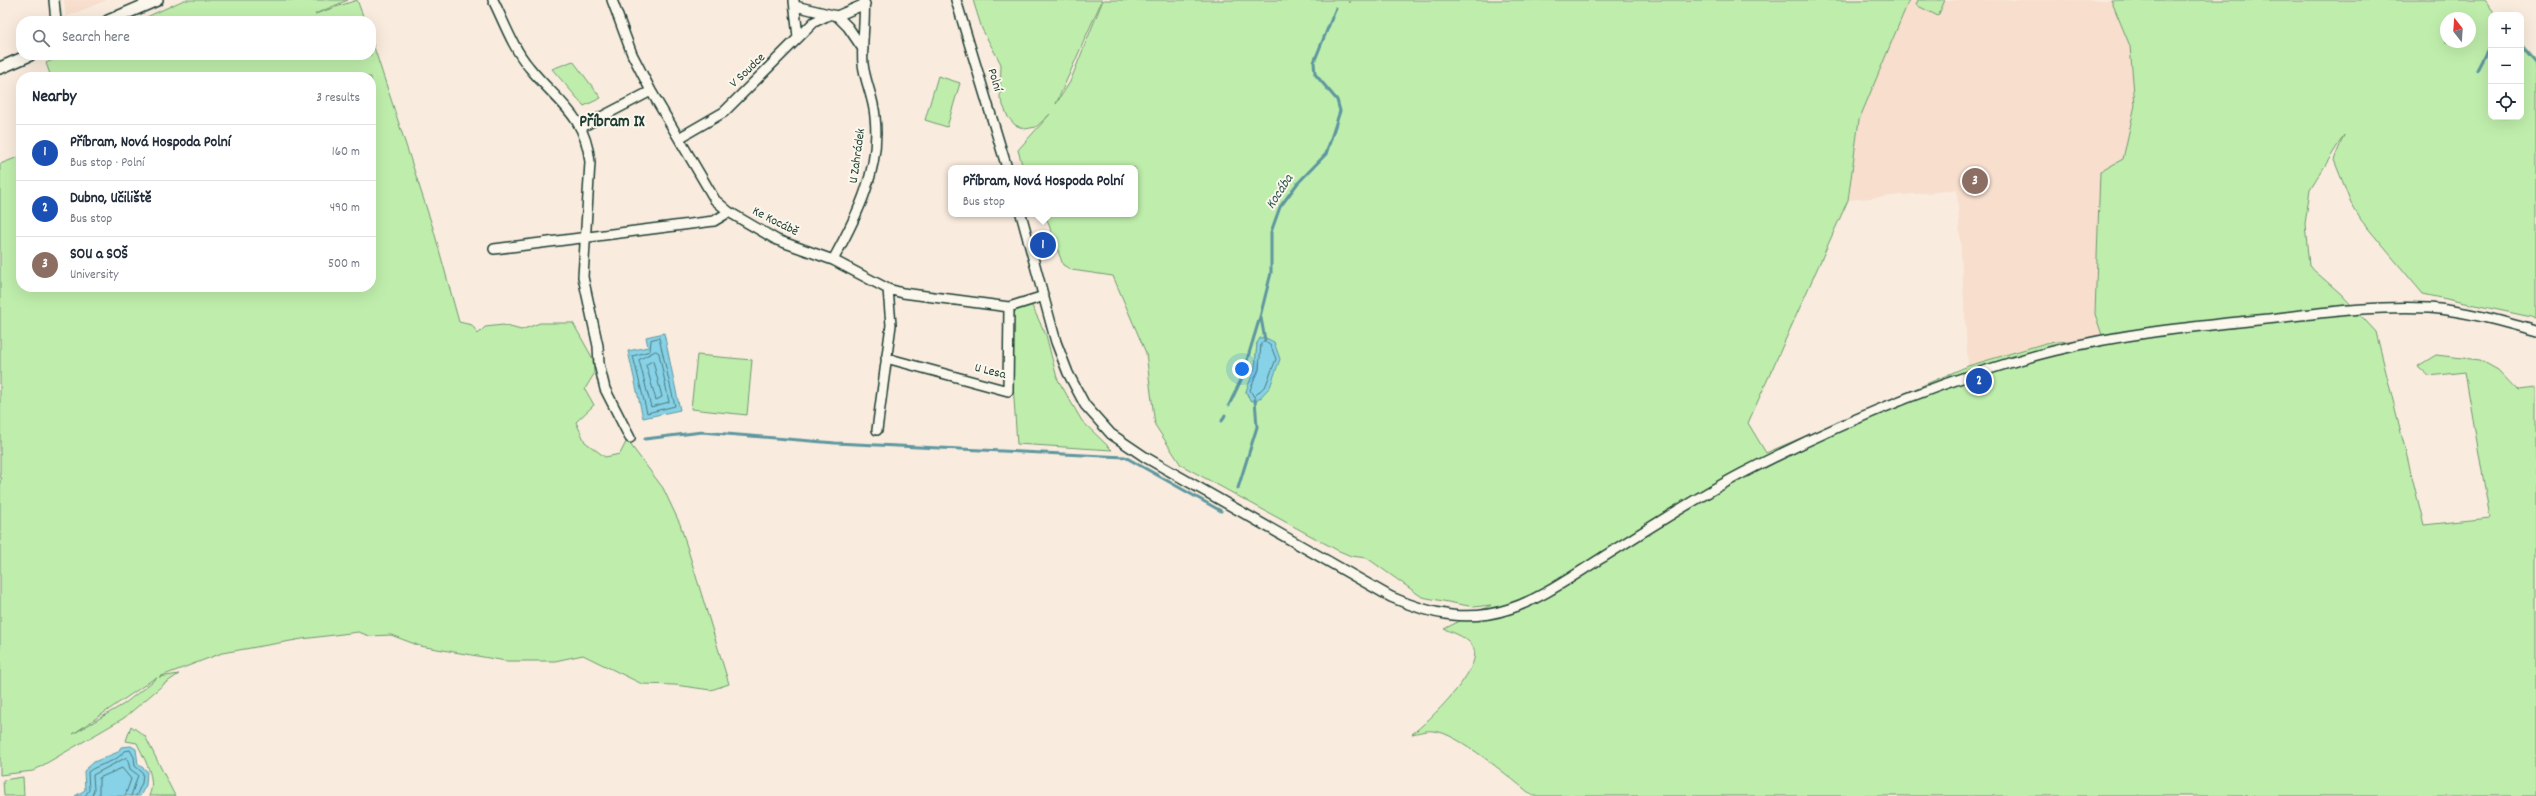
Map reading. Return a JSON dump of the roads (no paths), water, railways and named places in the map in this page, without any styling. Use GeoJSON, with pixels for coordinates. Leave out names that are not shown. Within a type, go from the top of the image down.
{"type":"FeatureCollection","features":[{"type":"Feature","properties":{"kind":"street"},"geometry":{"type":"LineString","coordinates":[[54,0],[56,16]]}},
{"type":"Feature","properties":{"kind":"street"},"geometry":{"type":"LineString","coordinates":[[120,16],[157,0]]}},
{"type":"Feature","properties":{"kind":"street"},"geometry":{"type":"LineString","coordinates":[[493,0],[516,47],[529,67],[582,127],[588,144],[590,162],[584,277],[598,346],[599,364],[605,388],[630,438]]}},
{"type":"Feature","properties":{"kind":"street","name":"Ke Kocábě"},"geometry":{"type":"LineString","coordinates":[[612,0],[632,54],[651,92],[679,138],[704,184],[715,200],[729,212],[777,240],[833,260],[888,289],[903,293],[1009,307],[1044,296]]}},
{"type":"Feature","properties":{"kind":"street","name":"Polní"},"geometry":{"type":"LineString","coordinates":[[956,0],[1006,165]]}},
{"type":"Feature","properties":{"kind":"street","name":"V Soudce"},"geometry":{"type":"LineString","coordinates":[[679,138],[724,112],[782,56],[798,37],[814,22],[864,2]]}},
{"type":"Feature","properties":{"kind":"street","name":"U Zahrádek"},"geometry":{"type":"LineString","coordinates":[[833,260],[855,220],[870,178],[875,143],[876,117],[864,65],[864,2]]}},
{"type":"Feature","properties":{"kind":"street"},"geometry":{"type":"LineString","coordinates":[[798,37],[794,3],[832,16],[848,27],[863,50]]}},
{"type":"Feature","properties":{"kind":"street"},"geometry":{"type":"LineString","coordinates":[[0,68],[18,60]]}},
{"type":"Feature","properties":{"kind":"street"},"geometry":{"type":"LineString","coordinates":[[582,127],[651,92]]}},
{"type":"Feature","properties":{"kind":"street"},"geometry":{"type":"LineString","coordinates":[[494,249],[585,239],[714,221],[729,212]]}},
{"type":"Feature","properties":{"kind":"street"},"geometry":{"type":"LineString","coordinates":[[1022,217],[1056,342],[1068,373],[1085,405],[1111,434],[1145,458],[1391,597],[1434,613],[1464,617],[1489,615],[1533,599],[1704,494],[1765,462],[1874,412],[1972,375],[2054,351],[2166,330],[2370,308],[2428,308],[2463,313],[2536,331]]}},
{"type":"Feature","properties":{"kind":"street"},"geometry":{"type":"LineString","coordinates":[[877,430],[891,325],[888,289]]}},
{"type":"Feature","properties":{"kind":"street","name":"U Lesa"},"geometry":{"type":"LineString","coordinates":[[886,358],[1008,391],[1009,307]]}},
{"type":"Feature","properties":{"kind":"water"},"geometry":{"type":"Polygon","coordinates":[[[664,333],[680,410],[643,418],[628,351],[648,347],[646,337],[664,333]]]}},
{"type":"Feature","properties":{"kind":"water"},"geometry":{"type":"Polygon","coordinates":[[[1264,337],[1274,342],[1280,359],[1270,387],[1256,402],[1250,400],[1246,391],[1255,368],[1257,343],[1260,338],[1264,337]]]}},
{"type":"Feature","properties":{"kind":"water"},"geometry":{"type":"Polygon","coordinates":[[[131,746],[136,749],[138,764],[147,771],[146,785],[140,796],[75,796],[85,790],[84,771],[94,762],[118,752],[121,747],[131,746]]]}},
{"type":"Feature","properties":{"kind":"waterway","name":"Kocába"},"geometry":{"type":"LineString","coordinates":[[1229,405],[1241,380],[1260,317],[1271,273],[1271,232],[1280,207],[1297,184],[1326,154],[1340,111],[1337,100],[1315,74],[1314,62],[1336,8]]}},
{"type":"Feature","properties":{"kind":"waterway"},"geometry":{"type":"LineString","coordinates":[[2477,70],[2488,48]]}},
{"type":"Feature","properties":{"kind":"waterway"},"geometry":{"type":"LineString","coordinates":[[2523,48],[2536,63]]}},
{"type":"Feature","properties":{"kind":"waterway"},"geometry":{"type":"LineString","coordinates":[[1261,318],[1265,340]]}},
{"type":"Feature","properties":{"kind":"waterway"},"geometry":{"type":"LineString","coordinates":[[1238,488],[1257,427],[1255,399]]}},
{"type":"Feature","properties":{"kind":"waterway","name":"Kocába"},"geometry":{"type":"LineString","coordinates":[[1222,421],[1225,415]]}},
{"type":"Feature","properties":{"kind":"waterway"},"geometry":{"type":"LineString","coordinates":[[645,439],[702,432],[835,443],[1125,457],[1221,511]]}},
{"type":"Feature","properties":{"kind":"place","name":"SOU a SOŠ"},"geometry":{"type":"Point","coordinates":[1975,181]}},
{"type":"Feature","properties":{"kind":"place","name":"Příbram, Nová Hospoda Polní"},"geometry":{"type":"Point","coordinates":[1043,245]}},
{"type":"Feature","properties":{"kind":"place","name":"Dubno, Učiliště"},"geometry":{"type":"Point","coordinates":[1979,381]}},
{"type":"Feature","properties":{"kind":"district","name":"Příbram IX"},"geometry":{"type":"Point","coordinates":[612,123]}}]}
